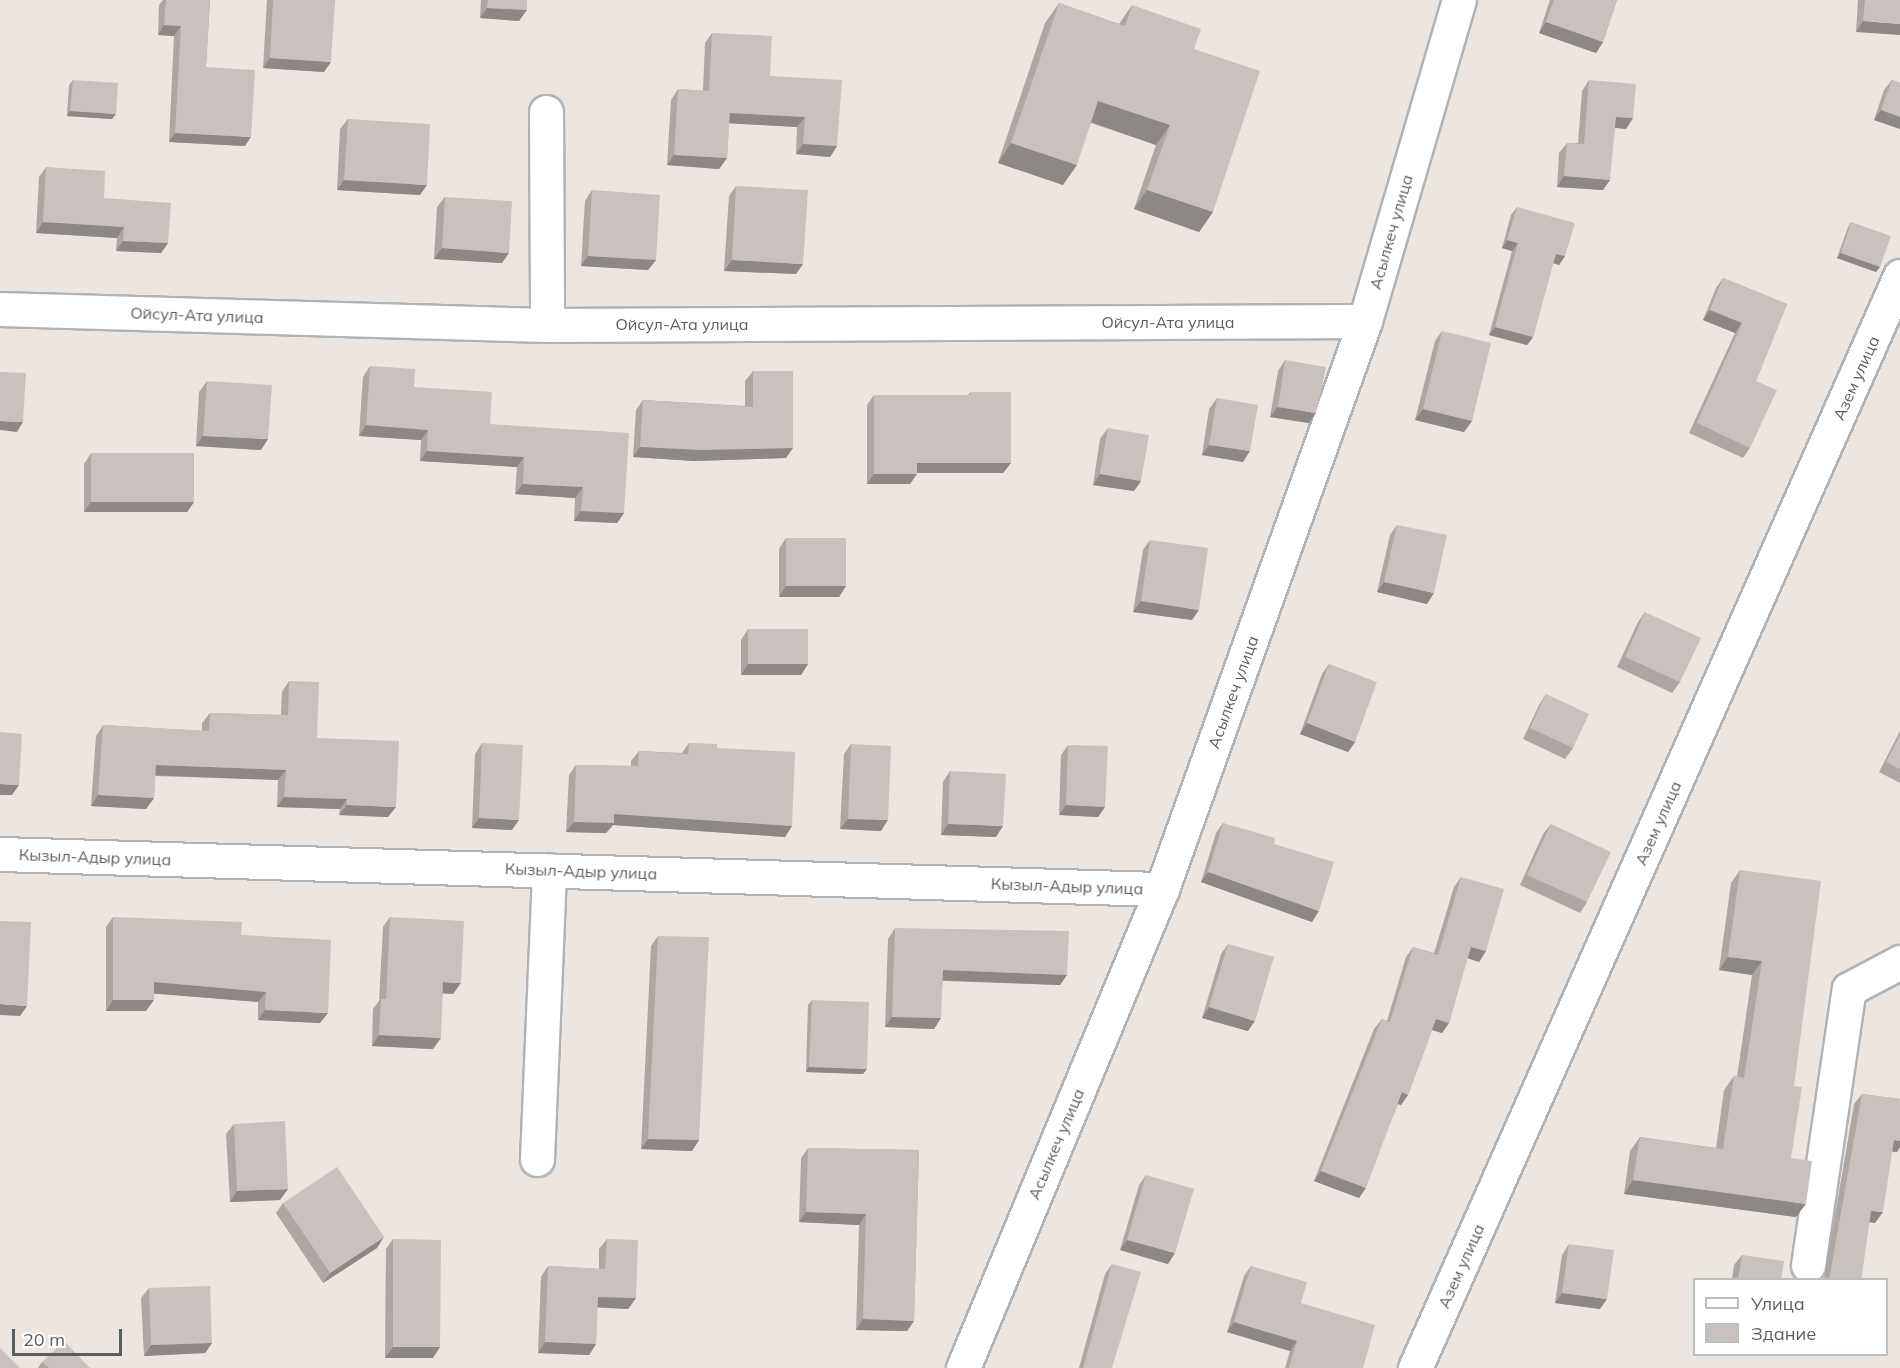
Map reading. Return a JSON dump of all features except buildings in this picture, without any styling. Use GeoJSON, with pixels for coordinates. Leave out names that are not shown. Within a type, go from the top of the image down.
{"type":"FeatureCollection","features":[{"type":"Feature","properties":{"kind":"street","name":"Асылкеч улица"},"geometry":{"type":"LineString","coordinates":[[963,1368],[1162,889],[1365,321],[1459,0]]}},
{"type":"Feature","properties":{"kind":"street"},"geometry":{"type":"LineString","coordinates":[[546,112],[547,325]]}},
{"type":"Feature","properties":{"kind":"street","name":"Азем улица"},"geometry":{"type":"LineString","coordinates":[[1415,1368],[1900,276]]}},
{"type":"Feature","properties":{"kind":"street","name":"Ойсул-Ата улица"},"geometry":{"type":"LineString","coordinates":[[0,309],[547,325],[1365,321]]}},
{"type":"Feature","properties":{"kind":"street","name":"Кызыл-Адыр улица"},"geometry":{"type":"LineString","coordinates":[[0,855],[1162,889]]}},
{"type":"Feature","properties":{"kind":"street"},"geometry":{"type":"LineString","coordinates":[[537,1159],[549,870]]}},
{"type":"Feature","properties":{"kind":"street"},"geometry":{"type":"LineString","coordinates":[[1808,1265],[1849,989],[1900,962]]}}]}
